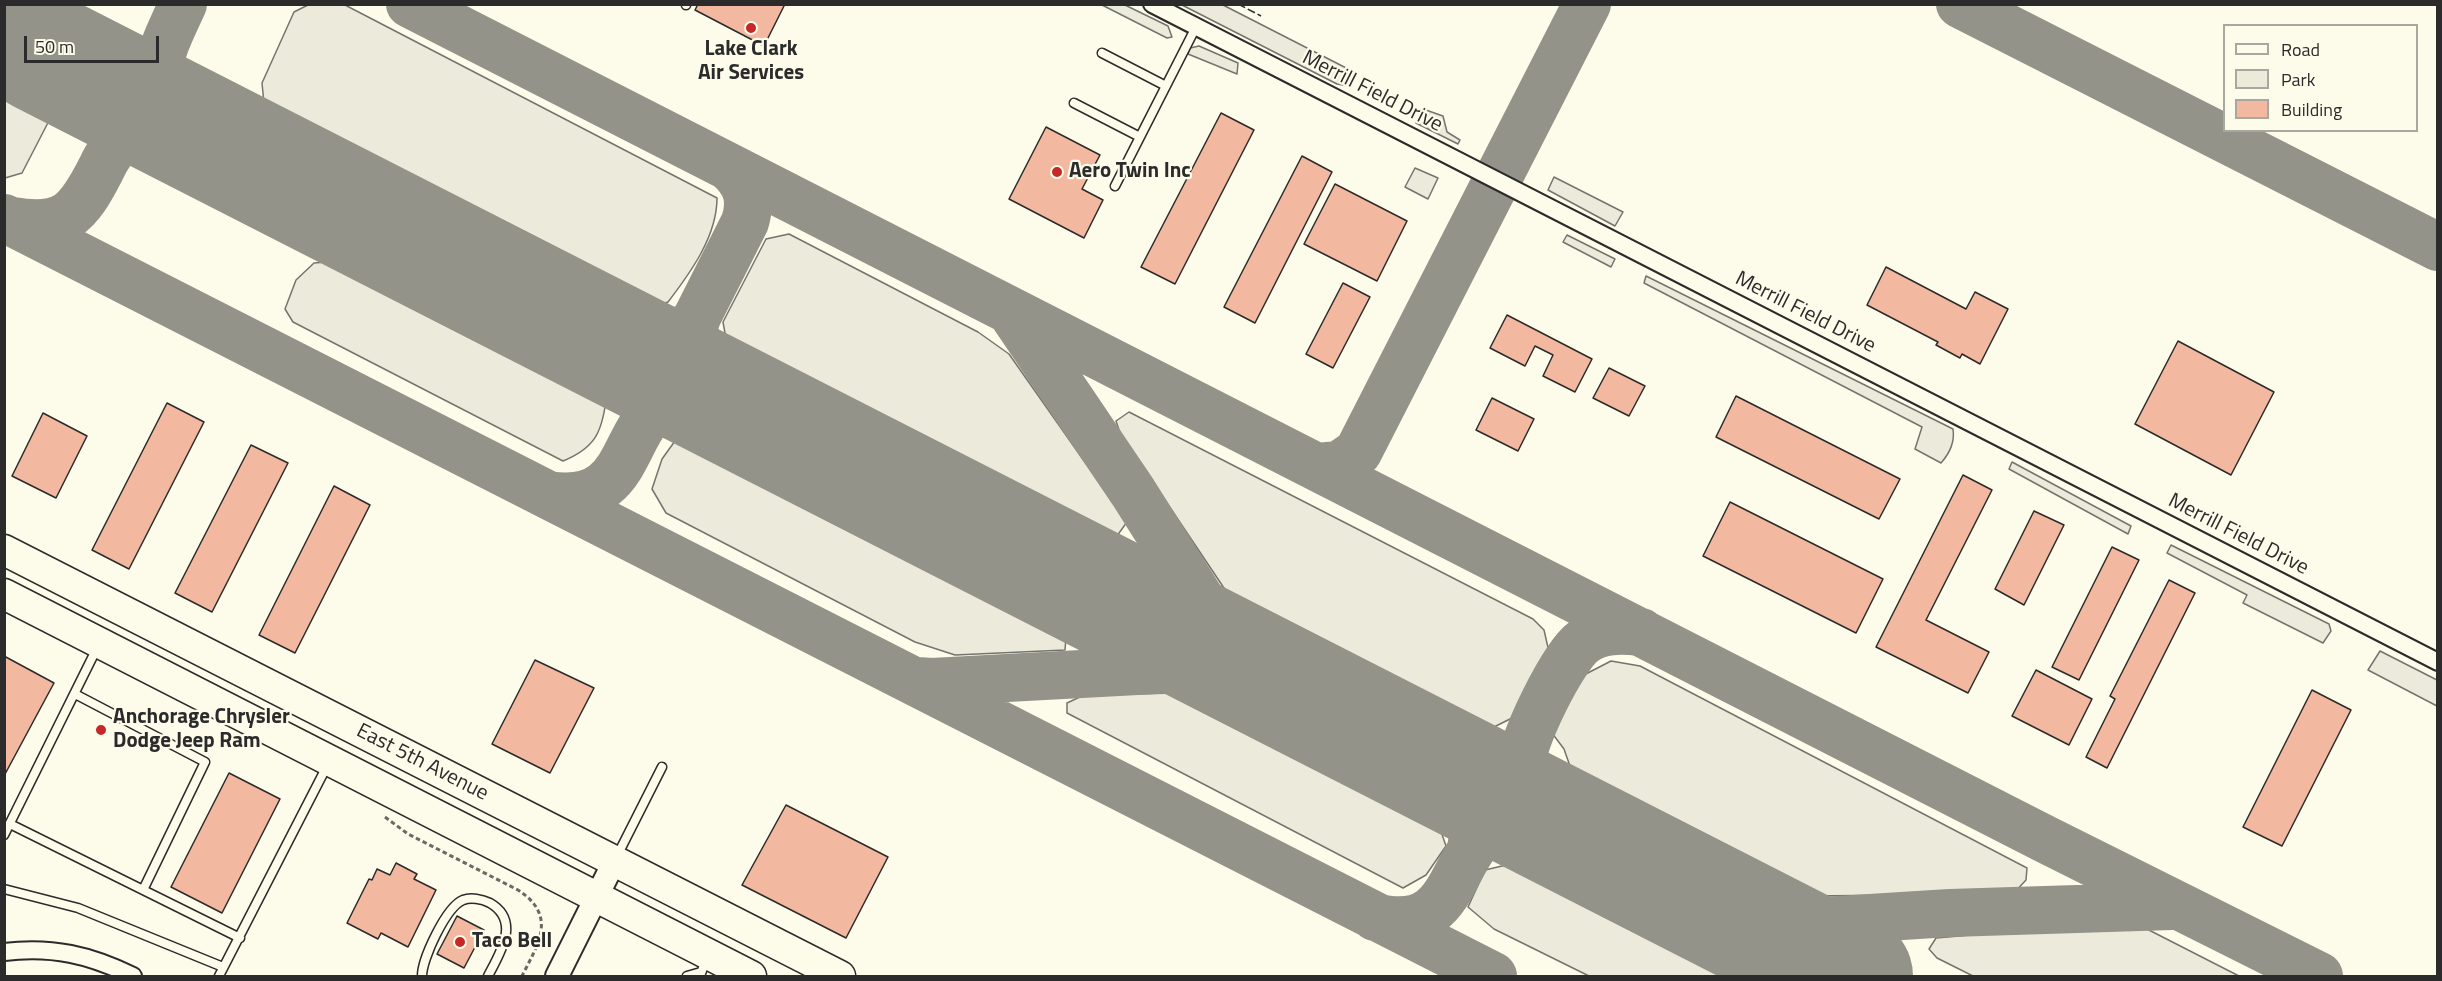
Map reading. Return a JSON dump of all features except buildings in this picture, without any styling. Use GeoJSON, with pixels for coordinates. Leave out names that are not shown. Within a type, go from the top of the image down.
{"type":"FeatureCollection","features":[{"type":"Feature","properties":{"kind":"highway","name":"East 5th Avenue"},"geometry":{"type":"LineString","coordinates":[[4,550],[840,976]]}},
{"type":"Feature","properties":{"kind":"highway","name":"East 5th Avenue"},"geometry":{"type":"LineString","coordinates":[[4,594],[597,897],[703,968],[751,976]]}},
{"type":"Feature","properties":{"kind":"street","name":"Merrill Field Drive"},"geometry":{"type":"LineString","coordinates":[[1152,4],[2438,662]]}},
{"type":"Feature","properties":{"kind":"street"},"geometry":{"type":"LineString","coordinates":[[556,976],[614,862]]}},
{"type":"Feature","properties":{"kind":"street"},"geometry":{"type":"LineString","coordinates":[[4,952],[21,950],[73,952],[133,976]]}},
{"type":"Feature","properties":{"kind":"lane"},"geometry":{"type":"LineString","coordinates":[[1115,186],[1196,27]]}},
{"type":"Feature","properties":{"kind":"lane"},"geometry":{"type":"LineString","coordinates":[[1102,53],[1166,86]]}},
{"type":"Feature","properties":{"kind":"lane"},"geometry":{"type":"LineString","coordinates":[[1074,103],[1140,137]]}},
{"type":"Feature","properties":{"kind":"lane"},"geometry":{"type":"LineString","coordinates":[[4,835],[100,643]]}},
{"type":"Feature","properties":{"kind":"lane"},"geometry":{"type":"LineString","coordinates":[[75,694],[205,762],[143,890]]}},
{"type":"Feature","properties":{"kind":"lane"},"geometry":{"type":"LineString","coordinates":[[219,976],[330,760]]}},
{"type":"Feature","properties":{"kind":"lane"},"geometry":{"type":"LineString","coordinates":[[614,862],[662,767]]}},
{"type":"Feature","properties":{"kind":"lane"},"geometry":{"type":"LineString","coordinates":[[10,825],[240,938]]}},
{"type":"Feature","properties":{"kind":"lane"},"geometry":{"type":"LineString","coordinates":[[4,889],[78,908],[224,967]]}},
{"type":"Feature","properties":{"kind":"lane"},"geometry":{"type":"LineString","coordinates":[[422,976],[422,965],[450,910],[461,900],[472,898],[488,902],[499,909],[506,920],[507,931],[504,945],[488,976]]}},
{"type":"Feature","properties":{"kind":"lane"},"geometry":{"type":"LineString","coordinates":[[687,976],[703,968]]}},
{"type":"Feature","properties":{"kind":"path"},"geometry":{"type":"LineString","coordinates":[[380,813],[408,834],[518,890],[532,902],[538,910],[543,932],[522,976]]}},
{"type":"Feature","properties":{"kind":"green space"},"geometry":{"type":"Polygon","coordinates":[[[308,5],[345,5],[717,198],[713,226],[708,240],[694,266],[668,302],[644,309],[267,110],[262,83],[294,12],[308,5]]]}},
{"type":"Feature","properties":{"kind":"green space"},"geometry":{"type":"Polygon","coordinates":[[[1102,5],[1125,5],[1168,26],[1172,37],[1167,38],[1102,5]]]}},
{"type":"Feature","properties":{"kind":"green space"},"geometry":{"type":"Polygon","coordinates":[[[1182,5],[1223,5],[1356,73],[1349,86],[1337,84],[1182,5]]]}},
{"type":"Feature","properties":{"kind":"green space"},"geometry":{"type":"Polygon","coordinates":[[[1199,46],[1238,63],[1237,74],[1188,54],[1190,48],[1199,46]]]}},
{"type":"Feature","properties":{"kind":"green space"},"geometry":{"type":"Polygon","coordinates":[[[4,89],[53,113],[22,173],[5,178],[4,89]]]}},
{"type":"Feature","properties":{"kind":"green space"},"geometry":{"type":"Polygon","coordinates":[[[1423,109],[1443,116],[1447,132],[1460,140],[1458,144],[1416,123],[1423,109]]]}},
{"type":"Feature","properties":{"kind":"green space"},"geometry":{"type":"Polygon","coordinates":[[[1415,168],[1438,178],[1428,199],[1405,187],[1415,168]]]}},
{"type":"Feature","properties":{"kind":"green space"},"geometry":{"type":"Polygon","coordinates":[[[1554,177],[1623,212],[1615,226],[1548,190],[1554,177]]]}},
{"type":"Feature","properties":{"kind":"green space"},"geometry":{"type":"Polygon","coordinates":[[[789,234],[978,332],[1009,354],[1127,522],[1114,540],[727,344],[723,322],[766,239],[789,234]]]}},
{"type":"Feature","properties":{"kind":"green space"},"geometry":{"type":"Polygon","coordinates":[[[1567,235],[1615,259],[1611,267],[1563,242],[1567,235]]]}},
{"type":"Feature","properties":{"kind":"green space"},"geometry":{"type":"Polygon","coordinates":[[[338,261],[591,385],[606,400],[602,421],[595,438],[583,450],[563,461],[293,322],[285,309],[296,280],[314,263],[338,261]]]}},
{"type":"Feature","properties":{"kind":"green space"},"geometry":{"type":"Polygon","coordinates":[[[1646,276],[1953,429],[1951,448],[1947,456],[1941,463],[1915,449],[1922,427],[1644,283],[1646,276]]]}},
{"type":"Feature","properties":{"kind":"green space"},"geometry":{"type":"Polygon","coordinates":[[[1129,412],[1533,619],[1544,630],[1549,652],[1514,717],[1488,730],[1232,600],[1120,433],[1116,421],[1129,412]]]}},
{"type":"Feature","properties":{"kind":"green space"},"geometry":{"type":"Polygon","coordinates":[[[693,440],[1066,637],[1065,650],[955,655],[915,642],[666,513],[652,489],[662,459],[675,441],[693,440]]]}},
{"type":"Feature","properties":{"kind":"green space"},"geometry":{"type":"Polygon","coordinates":[[[2012,462],[2131,526],[2128,534],[2009,469],[2012,462]]]}},
{"type":"Feature","properties":{"kind":"green space"},"geometry":{"type":"Polygon","coordinates":[[[2171,545],[2329,624],[2331,631],[2323,643],[2243,603],[2247,595],[2167,553],[2171,545]]]}},
{"type":"Feature","properties":{"kind":"green space"},"geometry":{"type":"Polygon","coordinates":[[[2380,651],[2437,680],[2437,706],[2368,670],[2380,651]]]}},
{"type":"Feature","properties":{"kind":"green space"},"geometry":{"type":"Polygon","coordinates":[[[1611,661],[1640,666],[2027,868],[2026,880],[2013,894],[1806,896],[1571,769],[1564,749],[1552,733],[1580,677],[1611,661]]]}},
{"type":"Feature","properties":{"kind":"green space"},"geometry":{"type":"Polygon","coordinates":[[[1176,693],[1195,696],[1437,820],[1446,846],[1426,875],[1403,888],[1067,713],[1067,703],[1084,695],[1176,693]]]}},
{"type":"Feature","properties":{"kind":"green space"},"geometry":{"type":"Polygon","coordinates":[[[1519,862],[1740,976],[1589,976],[1494,929],[1468,907],[1485,870],[1519,862]]]}},
{"type":"Feature","properties":{"kind":"green space"},"geometry":{"type":"Polygon","coordinates":[[[2109,923],[2143,927],[2239,976],[1973,976],[1937,958],[1929,949],[1936,938],[2109,923]]]}},
{"type":"Feature","properties":{"kind":"taxiway"},"geometry":{"type":"LineString","coordinates":[[183,4],[166,43],[160,70],[170,97],[196,131]]}},
{"type":"Feature","properties":{"kind":"taxiway"},"geometry":{"type":"LineString","coordinates":[[410,4],[2045,839],[2319,976]]}},
{"type":"Feature","properties":{"kind":"taxiway"},"geometry":{"type":"LineString","coordinates":[[1317,467],[1339,465],[1358,452],[1587,4]]}},
{"type":"Feature","properties":{"kind":"taxiway"},"geometry":{"type":"LineString","coordinates":[[1960,4],[2438,247]]}},
{"type":"Feature","properties":{"kind":"taxiway"},"geometry":{"type":"LineString","coordinates":[[12,221],[45,223],[68,215],[85,197],[111,151],[127,137],[152,130],[196,131]]}},
{"type":"Feature","properties":{"kind":"taxiway"},"geometry":{"type":"LineString","coordinates":[[729,167],[744,185],[748,199],[747,214],[696,319],[692,341],[695,364],[700,374],[731,404]]}},
{"type":"Feature","properties":{"kind":"taxiway"},"geometry":{"type":"LineString","coordinates":[[4,218],[1493,976]]}},
{"type":"Feature","properties":{"kind":"taxiway"},"geometry":{"type":"LineString","coordinates":[[1014,316],[1133,492],[1224,636],[1271,680]]}},
{"type":"Feature","properties":{"kind":"taxiway"},"geometry":{"type":"LineString","coordinates":[[614,345],[639,348],[660,345],[678,336],[696,319]]}},
{"type":"Feature","properties":{"kind":"taxiway"},"geometry":{"type":"LineString","coordinates":[[548,495],[579,496],[600,488],[615,474],[646,420],[660,406],[687,397],[731,404]]}},
{"type":"Feature","properties":{"kind":"taxiway"},"geometry":{"type":"LineString","coordinates":[[1552,823],[1535,805],[1527,792],[1521,768],[1527,740],[1544,701],[1565,664],[1583,642],[1604,633],[1641,632]]}},
{"type":"Feature","properties":{"kind":"taxiway"},"geometry":{"type":"LineString","coordinates":[[917,681],[1212,667],[1271,680]]}},
{"type":"Feature","properties":{"kind":"taxiway"},"geometry":{"type":"LineString","coordinates":[[1436,764],[1456,782],[1469,800],[1473,822],[1471,849]]}},
{"type":"Feature","properties":{"kind":"taxiway"},"geometry":{"type":"LineString","coordinates":[[1375,917],[1404,920],[1425,914],[1440,902],[1473,848],[1487,832],[1512,821],[1529,820],[1552,823]]}},
{"type":"Feature","properties":{"kind":"taxiway"},"geometry":{"type":"LineString","coordinates":[[1723,910],[1758,920],[1790,923],[1950,913],[2172,906]]}},
{"type":"Feature","properties":{"kind":"taxiway"},"geometry":{"type":"LineString","coordinates":[[1724,911],[1761,943],[1786,976]]}},
{"type":"Feature","properties":{"kind":"runway"},"geometry":{"type":"LineString","coordinates":[[41,52],[1852,976]]}},
{"type":"Feature","properties":{"kind":"fence"},"geometry":{"type":"LineString","coordinates":[[1238,4],[1261,16]]}},
{"type":"Feature","properties":{"kind":"place","name":"Lake Clark Air Services"},"geometry":{"type":"Point","coordinates":[751,28]}},
{"type":"Feature","properties":{"kind":"place","name":"Aero Twin Inc"},"geometry":{"type":"Point","coordinates":[1057,172]}},
{"type":"Feature","properties":{"kind":"place","name":"Anchorage Chrysler Dodge Jeep Ram"},"geometry":{"type":"Point","coordinates":[101,730]}},
{"type":"Feature","properties":{"kind":"place","name":"Taco Bell"},"geometry":{"type":"Point","coordinates":[460,942]}}]}
